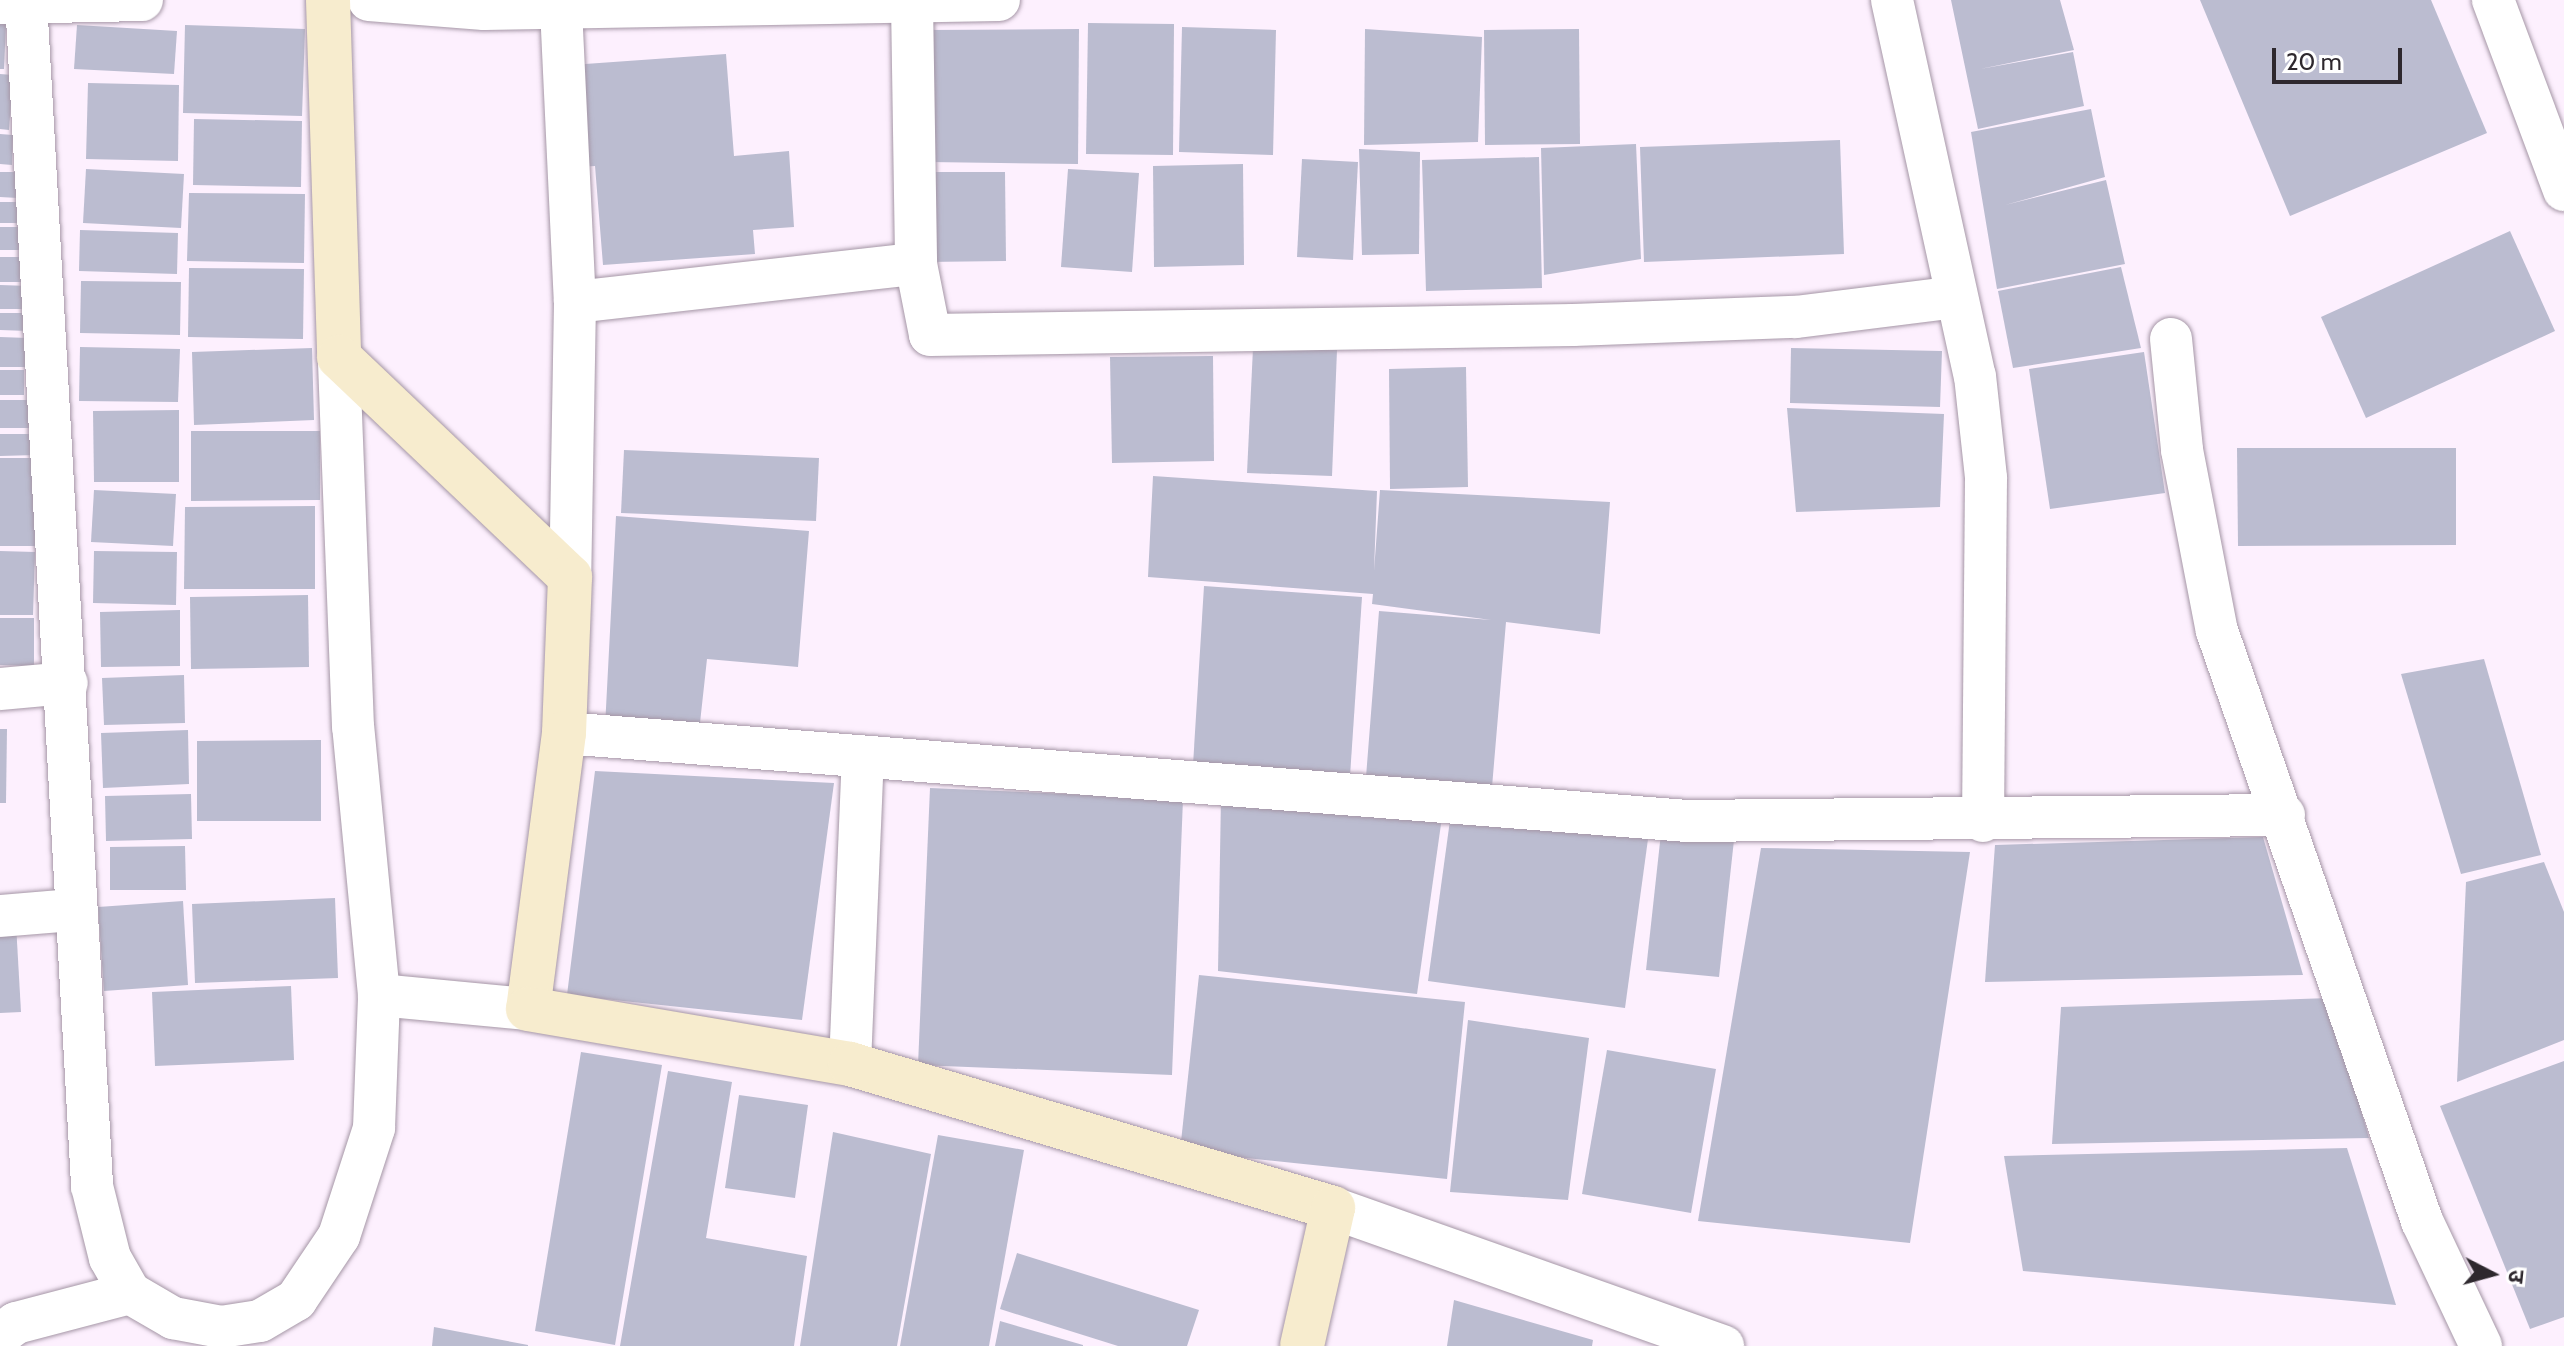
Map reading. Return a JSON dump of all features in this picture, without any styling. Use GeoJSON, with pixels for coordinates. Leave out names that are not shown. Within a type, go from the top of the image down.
{"type":"FeatureCollection","features":[{"type":"Feature","properties":{"kind":"street"},"geometry":{"type":"LineString","coordinates":[[142,0],[17,2],[67,683],[73,910],[92,1186],[110,1258],[130,1293],[173,1318],[221,1327],[260,1321],[296,1300],[339,1236],[374,1128],[379,995],[354,743],[328,0]]}},
{"type":"Feature","properties":{"kind":"street"},"geometry":{"type":"LineString","coordinates":[[369,0],[561,8],[999,0]]}},
{"type":"Feature","properties":{"kind":"street"},"geometry":{"type":"LineString","coordinates":[[1892,0],[1975,376],[1986,478],[1983,821]]}},
{"type":"Feature","properties":{"kind":"street"},"geometry":{"type":"LineString","coordinates":[[2493,0],[2564,190]]}},
{"type":"Feature","properties":{"kind":"street"},"geometry":{"type":"LineString","coordinates":[[912,3],[916,264],[930,335],[1573,325],[1796,317],[1956,297]]}},
{"type":"Feature","properties":{"kind":"street"},"geometry":{"type":"LineString","coordinates":[[528,1009],[564,733],[570,577],[575,302],[561,8]]}},
{"type":"Feature","properties":{"kind":"street"},"geometry":{"type":"LineString","coordinates":[[575,302],[916,264]]}},
{"type":"Feature","properties":{"kind":"street"},"geometry":{"type":"LineString","coordinates":[[2171,339],[2182,450],[2217,631],[2284,815],[2422,1221],[2481,1346]]}},
{"type":"Feature","properties":{"kind":"street"},"geometry":{"type":"LineString","coordinates":[[339,357],[570,577]]}},
{"type":"Feature","properties":{"kind":"street"},"geometry":{"type":"LineString","coordinates":[[0,689],[67,683]]}},
{"type":"Feature","properties":{"kind":"street"},"geometry":{"type":"LineString","coordinates":[[564,733],[1687,821],[1983,821],[2284,815]]}},
{"type":"Feature","properties":{"kind":"street"},"geometry":{"type":"LineString","coordinates":[[850,1064],[863,757]]}},
{"type":"Feature","properties":{"kind":"street"},"geometry":{"type":"LineString","coordinates":[[0,916],[73,910]]}},
{"type":"Feature","properties":{"kind":"street"},"geometry":{"type":"LineString","coordinates":[[379,995],[528,1009],[850,1064],[1333,1208],[1723,1346]]}},
{"type":"Feature","properties":{"kind":"street"},"geometry":{"type":"LineString","coordinates":[[1302,1346],[1333,1208]]}},
{"type":"Feature","properties":{"kind":"street"},"geometry":{"type":"LineString","coordinates":[[0,1335],[16,1323],[130,1293]]}},
{"type":"Feature","properties":{"kind":"building"},"geometry":{"type":"Polygon","coordinates":[[[1951,0],[2060,0],[2074,50],[1980,69],[2073,52],[2084,106],[1978,129],[1951,0]]]}},
{"type":"Feature","properties":{"kind":"building"},"geometry":{"type":"Polygon","coordinates":[[[2200,0],[2431,0],[2487,133],[2290,216],[2200,0]]]}},
{"type":"Feature","properties":{"kind":"building"},"geometry":{"type":"Polygon","coordinates":[[[0,23],[6,23],[4,69],[0,69],[0,23]]]}},
{"type":"Feature","properties":{"kind":"building"},"geometry":{"type":"Polygon","coordinates":[[[1088,23],[1174,24],[1173,155],[1086,154],[1088,23]]]}},
{"type":"Feature","properties":{"kind":"building"},"geometry":{"type":"Polygon","coordinates":[[[77,25],[177,31],[174,74],[74,69],[77,25]]]}},
{"type":"Feature","properties":{"kind":"building"},"geometry":{"type":"Polygon","coordinates":[[[185,25],[305,29],[302,116],[183,113],[185,25]]]}},
{"type":"Feature","properties":{"kind":"building"},"geometry":{"type":"Polygon","coordinates":[[[1182,27],[1276,30],[1273,155],[1179,152],[1182,27]]]}},
{"type":"Feature","properties":{"kind":"building"},"geometry":{"type":"Polygon","coordinates":[[[1079,29],[1078,164],[929,162],[924,30],[1079,29]]]}},
{"type":"Feature","properties":{"kind":"building"},"geometry":{"type":"Polygon","coordinates":[[[1365,29],[1482,37],[1478,142],[1364,145],[1365,29]]]}},
{"type":"Feature","properties":{"kind":"building"},"geometry":{"type":"Polygon","coordinates":[[[1579,29],[1580,144],[1485,145],[1484,30],[1579,29]]]}},
{"type":"Feature","properties":{"kind":"building"},"geometry":{"type":"Polygon","coordinates":[[[726,54],[734,156],[789,151],[794,227],[753,230],[755,254],[603,265],[595,166],[578,167],[571,65],[726,54]]]}},
{"type":"Feature","properties":{"kind":"building"},"geometry":{"type":"Polygon","coordinates":[[[0,74],[13,75],[9,130],[0,129],[0,74]]]}},
{"type":"Feature","properties":{"kind":"building"},"geometry":{"type":"Polygon","coordinates":[[[88,83],[179,85],[178,161],[86,159],[88,83]]]}},
{"type":"Feature","properties":{"kind":"building"},"geometry":{"type":"Polygon","coordinates":[[[2091,109],[2105,177],[2005,205],[2106,180],[2125,264],[1997,289],[1971,132],[2091,109]]]}},
{"type":"Feature","properties":{"kind":"building"},"geometry":{"type":"Polygon","coordinates":[[[194,119],[302,121],[301,187],[193,185],[194,119]]]}},
{"type":"Feature","properties":{"kind":"building"},"geometry":{"type":"Polygon","coordinates":[[[0,134],[13,135],[12,165],[0,164],[0,134]]]}},
{"type":"Feature","properties":{"kind":"building"},"geometry":{"type":"Polygon","coordinates":[[[1840,140],[1844,254],[1644,262],[1640,147],[1840,140]]]}},
{"type":"Feature","properties":{"kind":"building"},"geometry":{"type":"Polygon","coordinates":[[[1636,144],[1641,259],[1544,275],[1541,148],[1636,144]]]}},
{"type":"Feature","properties":{"kind":"building"},"geometry":{"type":"Polygon","coordinates":[[[1359,149],[1420,152],[1419,254],[1362,255],[1359,149]]]}},
{"type":"Feature","properties":{"kind":"building"},"geometry":{"type":"Polygon","coordinates":[[[1539,157],[1542,288],[1426,291],[1422,160],[1539,157]]]}},
{"type":"Feature","properties":{"kind":"building"},"geometry":{"type":"Polygon","coordinates":[[[1302,159],[1358,162],[1353,260],[1297,257],[1302,159]]]}},
{"type":"Feature","properties":{"kind":"building"},"geometry":{"type":"Polygon","coordinates":[[[1243,164],[1244,265],[1154,267],[1153,166],[1243,164]]]}},
{"type":"Feature","properties":{"kind":"building"},"geometry":{"type":"Polygon","coordinates":[[[86,169],[184,174],[181,228],[83,223],[86,169]]]}},
{"type":"Feature","properties":{"kind":"building"},"geometry":{"type":"Polygon","coordinates":[[[1068,169],[1139,173],[1132,272],[1061,267],[1068,169]]]}},
{"type":"Feature","properties":{"kind":"building"},"geometry":{"type":"Polygon","coordinates":[[[0,172],[18,172],[18,198],[0,197],[0,172]]]}},
{"type":"Feature","properties":{"kind":"building"},"geometry":{"type":"Polygon","coordinates":[[[925,172],[1005,172],[1006,261],[926,262],[925,172]]]}},
{"type":"Feature","properties":{"kind":"building"},"geometry":{"type":"Polygon","coordinates":[[[189,193],[305,194],[304,263],[187,261],[189,193]]]}},
{"type":"Feature","properties":{"kind":"building"},"geometry":{"type":"Polygon","coordinates":[[[0,202],[22,202],[22,223],[0,223],[0,202]]]}},
{"type":"Feature","properties":{"kind":"building"},"geometry":{"type":"Polygon","coordinates":[[[0,227],[22,227],[23,250],[0,250],[0,227]]]}},
{"type":"Feature","properties":{"kind":"building"},"geometry":{"type":"Polygon","coordinates":[[[80,230],[178,233],[177,274],[79,271],[80,230]]]}},
{"type":"Feature","properties":{"kind":"building"},"geometry":{"type":"Polygon","coordinates":[[[2510,231],[2555,331],[2366,418],[2321,317],[2510,231]]]}},
{"type":"Feature","properties":{"kind":"building"},"geometry":{"type":"Polygon","coordinates":[[[0,257],[28,257],[27,282],[0,282],[0,257]]]}},
{"type":"Feature","properties":{"kind":"building"},"geometry":{"type":"Polygon","coordinates":[[[2121,267],[2141,348],[2013,368],[1998,291],[2121,267]]]}},
{"type":"Feature","properties":{"kind":"building"},"geometry":{"type":"Polygon","coordinates":[[[189,268],[304,269],[303,339],[188,337],[189,268]]]}},
{"type":"Feature","properties":{"kind":"building"},"geometry":{"type":"Polygon","coordinates":[[[81,281],[181,282],[180,335],[80,333],[81,281]]]}},
{"type":"Feature","properties":{"kind":"building"},"geometry":{"type":"Polygon","coordinates":[[[0,285],[30,286],[29,309],[0,309],[0,285]]]}},
{"type":"Feature","properties":{"kind":"building"},"geometry":{"type":"Polygon","coordinates":[[[0,313],[28,313],[28,331],[0,330],[0,313]]]}},
{"type":"Feature","properties":{"kind":"building"},"geometry":{"type":"Polygon","coordinates":[[[0,337],[28,338],[27,367],[0,367],[0,337]]]}},
{"type":"Feature","properties":{"kind":"building"},"geometry":{"type":"Polygon","coordinates":[[[80,347],[180,349],[178,402],[79,401],[80,347]]]}},
{"type":"Feature","properties":{"kind":"building"},"geometry":{"type":"Polygon","coordinates":[[[312,348],[314,420],[194,425],[192,352],[312,348]]]}},
{"type":"Feature","properties":{"kind":"building"},"geometry":{"type":"Polygon","coordinates":[[[1253,348],[1337,350],[1332,476],[1247,473],[1253,348]]]}},
{"type":"Feature","properties":{"kind":"building"},"geometry":{"type":"Polygon","coordinates":[[[1791,348],[1942,351],[1940,407],[1790,403],[1791,348]]]}},
{"type":"Feature","properties":{"kind":"building"},"geometry":{"type":"Polygon","coordinates":[[[2144,352],[2165,493],[2050,509],[2029,369],[2144,352]]]}},
{"type":"Feature","properties":{"kind":"building"},"geometry":{"type":"Polygon","coordinates":[[[1213,356],[1214,461],[1112,463],[1110,357],[1213,356]]]}},
{"type":"Feature","properties":{"kind":"building"},"geometry":{"type":"Polygon","coordinates":[[[1466,367],[1468,487],[1390,489],[1389,369],[1466,367]]]}},
{"type":"Feature","properties":{"kind":"building"},"geometry":{"type":"Polygon","coordinates":[[[0,370],[24,370],[24,395],[0,395],[0,370]]]}},
{"type":"Feature","properties":{"kind":"building"},"geometry":{"type":"Polygon","coordinates":[[[0,400],[38,400],[38,428],[0,428],[0,400]]]}},
{"type":"Feature","properties":{"kind":"building"},"geometry":{"type":"Polygon","coordinates":[[[1787,408],[1944,414],[1940,507],[1796,512],[1787,408]]]}},
{"type":"Feature","properties":{"kind":"building"},"geometry":{"type":"Polygon","coordinates":[[[179,410],[179,482],[94,482],[93,411],[179,410]]]}},
{"type":"Feature","properties":{"kind":"building"},"geometry":{"type":"Polygon","coordinates":[[[191,431],[320,431],[320,500],[191,501],[191,431]]]}},
{"type":"Feature","properties":{"kind":"building"},"geometry":{"type":"Polygon","coordinates":[[[0,434],[36,434],[36,455],[0,456],[0,434]]]}},
{"type":"Feature","properties":{"kind":"building"},"geometry":{"type":"Polygon","coordinates":[[[2237,448],[2456,448],[2456,545],[2238,546],[2237,448]]]}},
{"type":"Feature","properties":{"kind":"building"},"geometry":{"type":"Polygon","coordinates":[[[624,450],[819,458],[816,521],[621,513],[624,450]]]}},
{"type":"Feature","properties":{"kind":"building"},"geometry":{"type":"Polygon","coordinates":[[[0,458],[38,458],[38,546],[0,546],[0,458]]]}},
{"type":"Feature","properties":{"kind":"building"},"geometry":{"type":"Polygon","coordinates":[[[1153,476],[1377,491],[1374,571],[1380,490],[1610,502],[1600,634],[1506,622],[1492,787],[1366,777],[1379,611],[1491,620],[1372,604],[1373,594],[1148,577],[1153,476]]]}},
{"type":"Feature","properties":{"kind":"building"},"geometry":{"type":"Polygon","coordinates":[[[94,490],[176,494],[173,546],[91,542],[94,490]]]}},
{"type":"Feature","properties":{"kind":"building"},"geometry":{"type":"Polygon","coordinates":[[[315,506],[315,589],[184,589],[185,507],[315,506]]]}},
{"type":"Feature","properties":{"kind":"building"},"geometry":{"type":"Polygon","coordinates":[[[616,516],[809,531],[798,667],[707,659],[699,732],[605,727],[616,516]]]}},
{"type":"Feature","properties":{"kind":"building"},"geometry":{"type":"Polygon","coordinates":[[[0,551],[35,552],[33,615],[0,615],[0,551]]]}},
{"type":"Feature","properties":{"kind":"building"},"geometry":{"type":"Polygon","coordinates":[[[94,551],[177,552],[176,605],[93,603],[94,551]]]}},
{"type":"Feature","properties":{"kind":"building"},"geometry":{"type":"Polygon","coordinates":[[[1204,586],[1362,597],[1350,776],[1193,765],[1204,586]]]}},
{"type":"Feature","properties":{"kind":"building"},"geometry":{"type":"Polygon","coordinates":[[[308,595],[309,667],[191,669],[190,597],[308,595]]]}},
{"type":"Feature","properties":{"kind":"building"},"geometry":{"type":"Polygon","coordinates":[[[180,610],[180,666],[101,667],[100,612],[180,610]]]}},
{"type":"Feature","properties":{"kind":"building"},"geometry":{"type":"Polygon","coordinates":[[[0,618],[34,618],[34,666],[0,665],[0,618]]]}},
{"type":"Feature","properties":{"kind":"building"},"geometry":{"type":"Polygon","coordinates":[[[2484,659],[2541,855],[2461,874],[2401,674],[2484,659]]]}},
{"type":"Feature","properties":{"kind":"building"},"geometry":{"type":"Polygon","coordinates":[[[184,675],[185,723],[104,725],[102,678],[184,675]]]}},
{"type":"Feature","properties":{"kind":"building"},"geometry":{"type":"Polygon","coordinates":[[[0,729],[7,729],[6,803],[0,803],[0,729]]]}},
{"type":"Feature","properties":{"kind":"building"},"geometry":{"type":"Polygon","coordinates":[[[188,730],[189,784],[103,788],[101,733],[188,730]]]}},
{"type":"Feature","properties":{"kind":"building"},"geometry":{"type":"Polygon","coordinates":[[[321,740],[321,821],[197,821],[197,741],[321,740]]]}},
{"type":"Feature","properties":{"kind":"building"},"geometry":{"type":"Polygon","coordinates":[[[595,771],[834,783],[802,1020],[567,995],[595,771]]]}},
{"type":"Feature","properties":{"kind":"building"},"geometry":{"type":"Polygon","coordinates":[[[930,788],[1183,799],[1172,1075],[918,1065],[930,788]]]}},
{"type":"Feature","properties":{"kind":"building"},"geometry":{"type":"Polygon","coordinates":[[[191,794],[192,839],[106,841],[105,796],[191,794]]]}},
{"type":"Feature","properties":{"kind":"building"},"geometry":{"type":"Polygon","coordinates":[[[1221,797],[1443,810],[1417,994],[1218,971],[1221,797]]]}},
{"type":"Feature","properties":{"kind":"building"},"geometry":{"type":"Polygon","coordinates":[[[1451,813],[1648,839],[1625,1008],[1428,981],[1451,813]]]}},
{"type":"Feature","properties":{"kind":"building"},"geometry":{"type":"Polygon","coordinates":[[[1661,833],[1734,840],[1719,977],[1646,970],[1661,833]]]}},
{"type":"Feature","properties":{"kind":"building"},"geometry":{"type":"Polygon","coordinates":[[[2263,837],[2303,975],[1985,982],[1995,845],[2263,837]]]}},
{"type":"Feature","properties":{"kind":"building"},"geometry":{"type":"Polygon","coordinates":[[[185,846],[186,890],[110,890],[110,847],[185,846]]]}},
{"type":"Feature","properties":{"kind":"building"},"geometry":{"type":"Polygon","coordinates":[[[1761,848],[1970,852],[1910,1243],[1698,1221],[1761,848]]]}},
{"type":"Feature","properties":{"kind":"building"},"geometry":{"type":"Polygon","coordinates":[[[2544,862],[2564,912],[2564,1040],[2457,1082],[2466,882],[2544,862]]]}},
{"type":"Feature","properties":{"kind":"building"},"geometry":{"type":"Polygon","coordinates":[[[335,898],[338,978],[195,983],[192,904],[335,898]]]}},
{"type":"Feature","properties":{"kind":"building"},"geometry":{"type":"Polygon","coordinates":[[[183,901],[188,985],[104,991],[98,907],[183,901]]]}},
{"type":"Feature","properties":{"kind":"building"},"geometry":{"type":"Polygon","coordinates":[[[16,924],[21,1012],[0,1013],[0,925],[16,924]]]}},
{"type":"Feature","properties":{"kind":"building"},"geometry":{"type":"Polygon","coordinates":[[[1199,975],[1465,1002],[1447,1179],[1180,1151],[1199,975]]]}},
{"type":"Feature","properties":{"kind":"building"},"geometry":{"type":"Polygon","coordinates":[[[291,986],[294,1060],[155,1066],[152,992],[291,986]]]}},
{"type":"Feature","properties":{"kind":"building"},"geometry":{"type":"Polygon","coordinates":[[[2329,998],[2369,1138],[2052,1144],[2061,1007],[2329,998]]]}},
{"type":"Feature","properties":{"kind":"building"},"geometry":{"type":"Polygon","coordinates":[[[1468,1020],[1589,1038],[1568,1200],[1450,1192],[1468,1020]]]}},
{"type":"Feature","properties":{"kind":"building"},"geometry":{"type":"Polygon","coordinates":[[[1607,1050],[1716,1069],[1691,1213],[1582,1194],[1607,1050]]]}},
{"type":"Feature","properties":{"kind":"building"},"geometry":{"type":"Polygon","coordinates":[[[581,1052],[662,1065],[615,1345],[535,1331],[581,1052]]]}},
{"type":"Feature","properties":{"kind":"building"},"geometry":{"type":"Polygon","coordinates":[[[2564,1061],[2564,1317],[2530,1329],[2440,1106],[2564,1061]]]}},
{"type":"Feature","properties":{"kind":"building"},"geometry":{"type":"Polygon","coordinates":[[[668,1071],[732,1082],[706,1238],[807,1256],[794,1346],[620,1346],[668,1071]]]}},
{"type":"Feature","properties":{"kind":"building"},"geometry":{"type":"Polygon","coordinates":[[[739,1095],[808,1105],[795,1198],[725,1188],[739,1095]]]}},
{"type":"Feature","properties":{"kind":"building"},"geometry":{"type":"Polygon","coordinates":[[[833,1132],[931,1154],[897,1346],[800,1346],[833,1132]]]}},
{"type":"Feature","properties":{"kind":"building"},"geometry":{"type":"Polygon","coordinates":[[[938,1135],[1024,1150],[989,1346],[900,1346],[938,1135]]]}},
{"type":"Feature","properties":{"kind":"building"},"geometry":{"type":"Polygon","coordinates":[[[2347,1148],[2396,1305],[2023,1271],[2004,1156],[2347,1148]]]}},
{"type":"Feature","properties":{"kind":"building"},"geometry":{"type":"Polygon","coordinates":[[[1017,1253],[1199,1310],[1187,1346],[1118,1346],[1000,1309],[1017,1253]]]}},
{"type":"Feature","properties":{"kind":"building"},"geometry":{"type":"Polygon","coordinates":[[[1454,1300],[1593,1340],[1592,1346],[1447,1346],[1454,1300]]]}},
{"type":"Feature","properties":{"kind":"building"},"geometry":{"type":"Polygon","coordinates":[[[1000,1321],[1083,1345],[1083,1346],[995,1346],[1000,1321]]]}},
{"type":"Feature","properties":{"kind":"building"},"geometry":{"type":"Polygon","coordinates":[[[434,1327],[528,1345],[528,1346],[432,1346],[434,1327]]]}}]}
